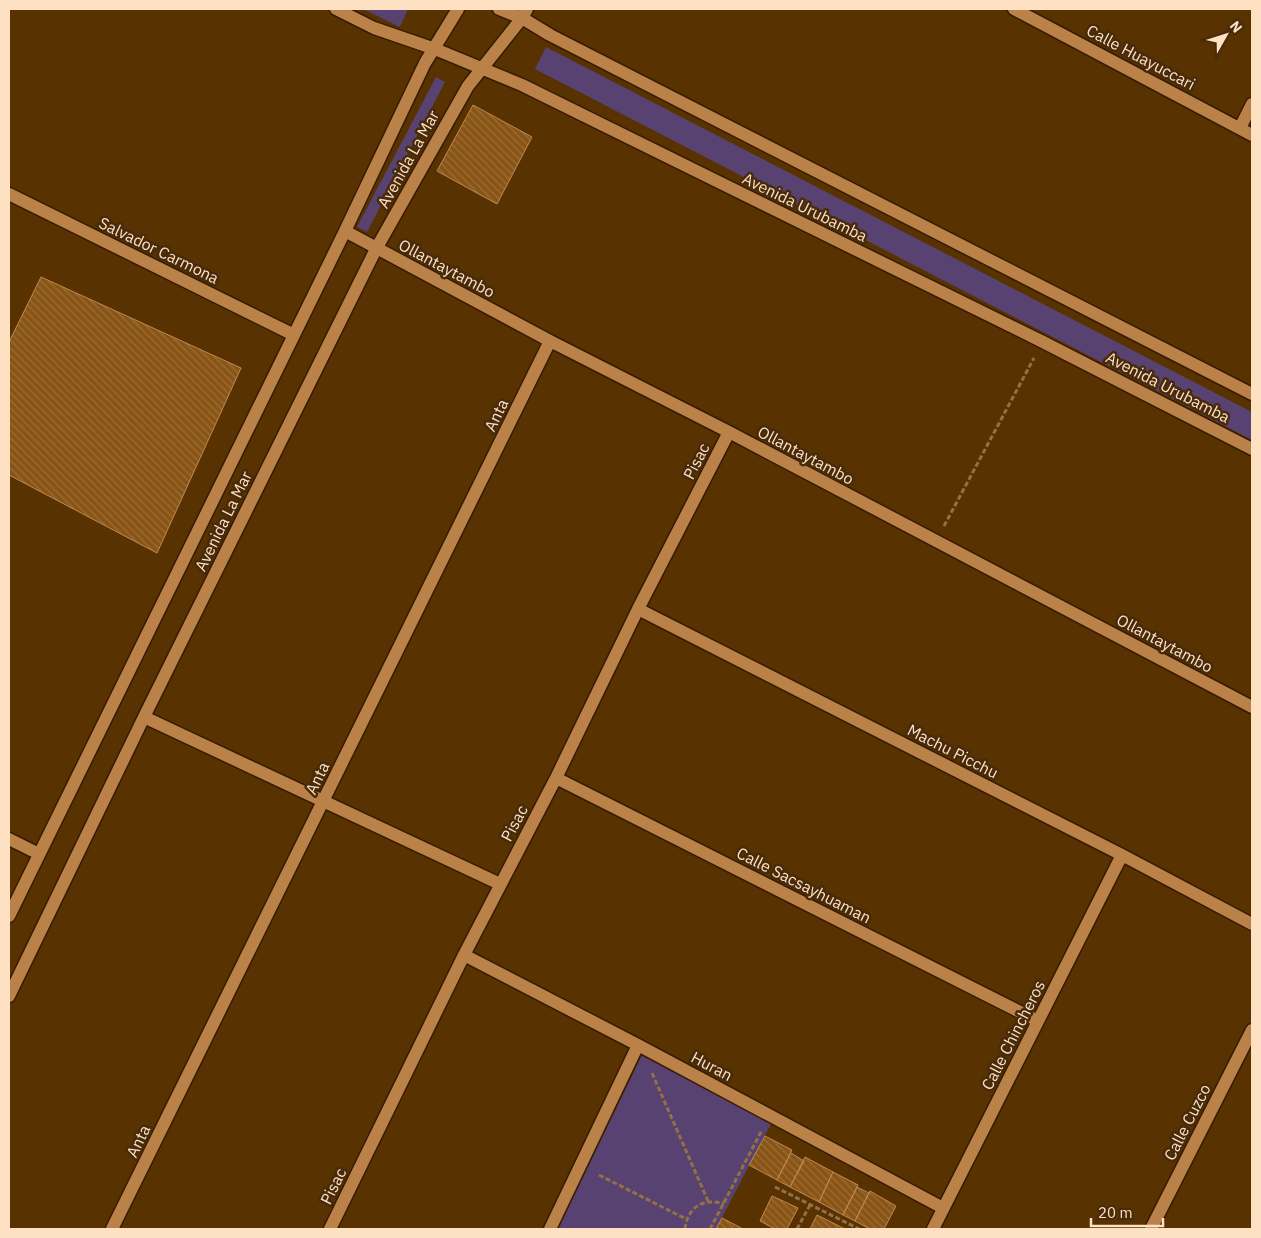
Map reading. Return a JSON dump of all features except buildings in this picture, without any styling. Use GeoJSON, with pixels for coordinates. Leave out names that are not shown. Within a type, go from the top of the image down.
{"type":"FeatureCollection","features":[{"type":"Feature","properties":{"kind":"street","name":"Avenida Urubamba"},"geometry":{"type":"LineString","coordinates":[[336,9],[374,28],[482,68],[530,90],[1043,342],[1252,449]]}},
{"type":"Feature","properties":{"kind":"street","name":"Avenida La Mar"},"geometry":{"type":"LineString","coordinates":[[9,916],[345,231],[425,63],[458,9]]}},
{"type":"Feature","properties":{"kind":"street","name":"Avenida Urubamba"},"geometry":{"type":"LineString","coordinates":[[499,9],[524,14],[559,39],[1252,394]]}},
{"type":"Feature","properties":{"kind":"street","name":"Calle Huayuccari"},"geometry":{"type":"LineString","coordinates":[[1014,9],[1252,135]]}},
{"type":"Feature","properties":{"kind":"street","name":"Avenida La Mar"},"geometry":{"type":"LineString","coordinates":[[9,996],[144,717],[376,249],[468,86],[524,14]]}},
{"type":"Feature","properties":{"kind":"street"},"geometry":{"type":"LineString","coordinates":[[1240,128],[1252,104]]}},
{"type":"Feature","properties":{"kind":"street","name":"Salvador Carmona"},"geometry":{"type":"LineString","coordinates":[[9,194],[294,335]]}},
{"type":"Feature","properties":{"kind":"street","name":"Ollantaytambo"},"geometry":{"type":"LineString","coordinates":[[345,231],[550,341],[728,432],[1252,707]]}},
{"type":"Feature","properties":{"kind":"street","name":"Anta"},"geometry":{"type":"LineString","coordinates":[[112,1229],[550,341]]}},
{"type":"Feature","properties":{"kind":"street","name":"Pisac"},"geometry":{"type":"LineString","coordinates":[[330,1229],[464,955],[556,778],[638,609],[728,432]]}},
{"type":"Feature","properties":{"kind":"street","name":"Machu Picchu"},"geometry":{"type":"LineString","coordinates":[[638,609],[1122,855],[1252,924]]}},
{"type":"Feature","properties":{"kind":"street"},"geometry":{"type":"LineString","coordinates":[[144,717],[500,884]]}},
{"type":"Feature","properties":{"kind":"street","name":"Calle Sacsayhuaman"},"geometry":{"type":"LineString","coordinates":[[556,778],[1038,1021]]}},
{"type":"Feature","properties":{"kind":"street"},"geometry":{"type":"LineString","coordinates":[[9,839],[39,854]]}},
{"type":"Feature","properties":{"kind":"street","name":"Calle Chincheros"},"geometry":{"type":"LineString","coordinates":[[933,1229],[1122,855]]}},
{"type":"Feature","properties":{"kind":"street","name":"Huran"},"geometry":{"type":"LineString","coordinates":[[464,955],[638,1045],[944,1208]]}},
{"type":"Feature","properties":{"kind":"street","name":"Calle Cuzco"},"geometry":{"type":"LineString","coordinates":[[1152,1229],[1252,1030]]}},
{"type":"Feature","properties":{"kind":"street"},"geometry":{"type":"LineString","coordinates":[[550,1229],[638,1045]]}},
{"type":"Feature","properties":{"kind":"path"},"geometry":{"type":"LineString","coordinates":[[936,541],[1043,342]]}},
{"type":"Feature","properties":{"kind":"path"},"geometry":{"type":"LineString","coordinates":[[650,1070],[708,1201]]}},
{"type":"Feature","properties":{"kind":"path"},"geometry":{"type":"LineString","coordinates":[[710,1229],[762,1130]]}},
{"type":"Feature","properties":{"kind":"path"},"geometry":{"type":"LineString","coordinates":[[599,1175],[686,1219]]}},
{"type":"Feature","properties":{"kind":"path"},"geometry":{"type":"LineString","coordinates":[[775,1187],[859,1229]]}},
{"type":"Feature","properties":{"kind":"path"},"geometry":{"type":"LineString","coordinates":[[684,1229],[686,1219],[699,1204],[716,1201],[724,1204]]}},
{"type":"Feature","properties":{"kind":"path"},"geometry":{"type":"LineString","coordinates":[[797,1229],[810,1204]]}},
{"type":"Feature","properties":{"kind":"shaded area"},"geometry":{"type":"Polygon","coordinates":[[[363,9],[408,9],[400,27],[363,9]]]}},
{"type":"Feature","properties":{"kind":"shaded area"},"geometry":{"type":"Polygon","coordinates":[[[546,47],[1252,412],[1252,440],[535,69],[546,47]]]}},
{"type":"Feature","properties":{"kind":"shaded area"},"geometry":{"type":"Polygon","coordinates":[[[436,77],[445,82],[367,232],[357,227],[436,77]]]}},
{"type":"Feature","properties":{"kind":"shaded area"},"geometry":{"type":"Polygon","coordinates":[[[642,1055],[771,1124],[716,1229],[558,1229],[642,1055]]]}}]}
